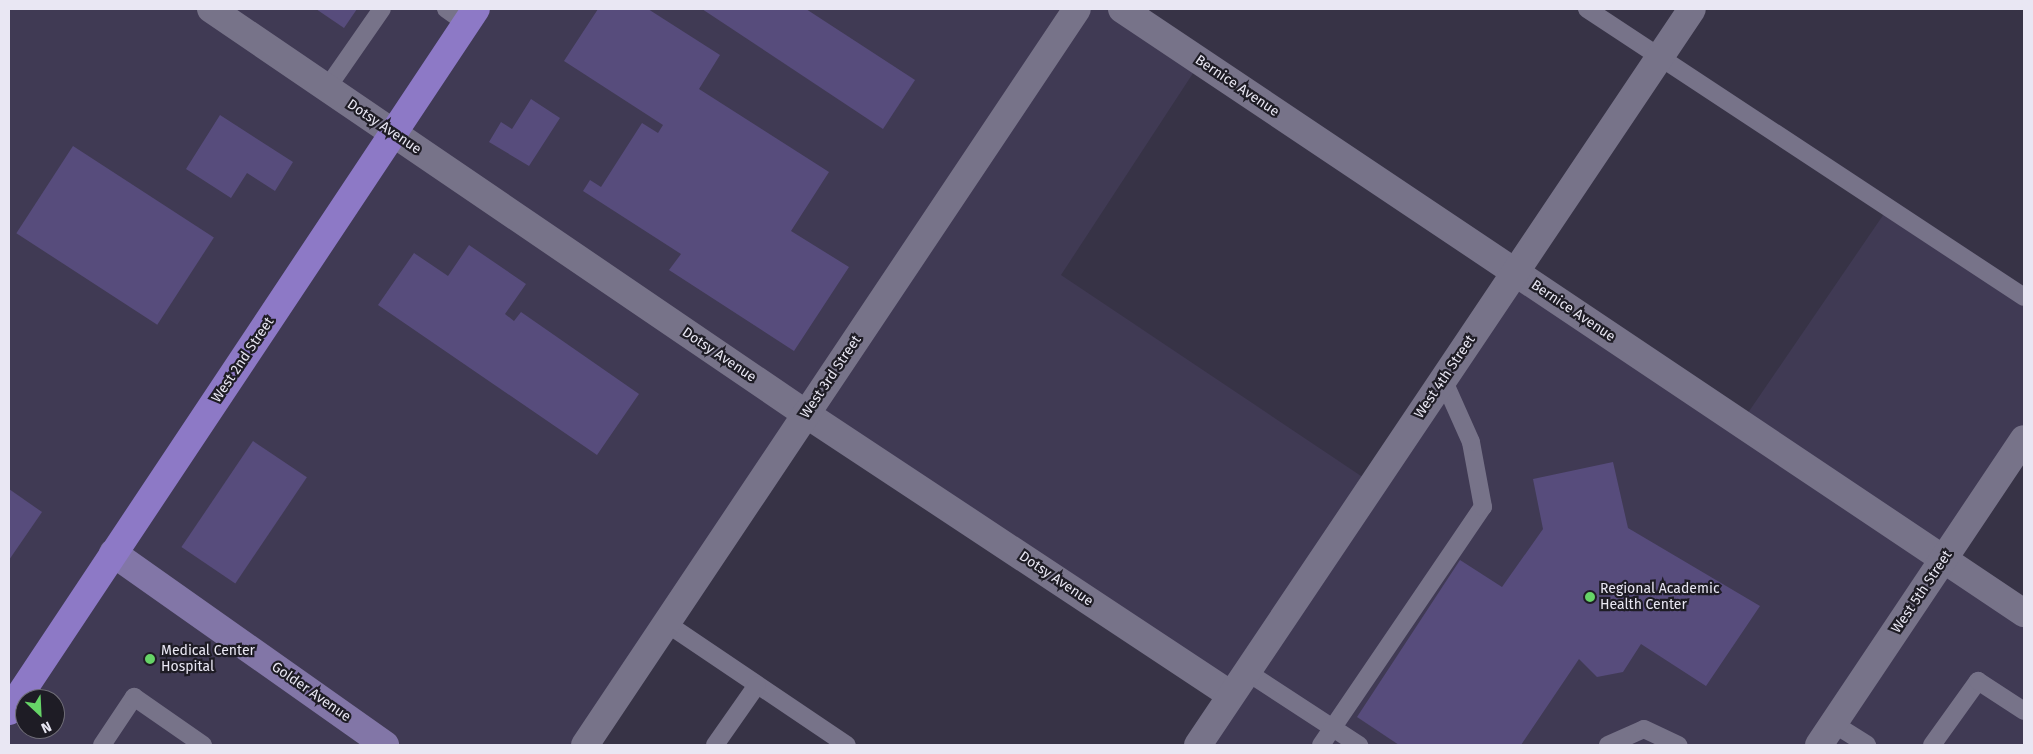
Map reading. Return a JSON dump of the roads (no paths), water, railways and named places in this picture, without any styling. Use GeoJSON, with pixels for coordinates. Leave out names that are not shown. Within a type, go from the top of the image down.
{"type":"FeatureCollection","features":[{"type":"Feature","properties":{"kind":"main road","name":"West 2nd Street"},"geometry":{"type":"LineString","coordinates":[[9,711],[396,135],[462,14]]}},
{"type":"Feature","properties":{"kind":"main road","name":"Golder Avenue"},"geometry":{"type":"LineString","coordinates":[[114,553],[385,745]]}},
{"type":"Feature","properties":{"kind":"street","name":"Dotsy Avenue"},"geometry":{"type":"LineString","coordinates":[[211,9],[806,414],[1231,695]]}},
{"type":"Feature","properties":{"kind":"street","name":"West 3rd Street"},"geometry":{"type":"LineString","coordinates":[[585,745],[1077,9]]}},
{"type":"Feature","properties":{"kind":"street","name":"Bernice Avenue"},"geometry":{"type":"LineString","coordinates":[[1122,9],[2024,613]]}},
{"type":"Feature","properties":{"kind":"street","name":"West 4th Street"},"geometry":{"type":"LineString","coordinates":[[1198,745],[1692,9]]}},
{"type":"Feature","properties":{"kind":"street","name":"West 5th Street"},"geometry":{"type":"LineString","coordinates":[[1827,734],[2024,439]]}},
{"type":"Feature","properties":{"kind":"lane"},"geometry":{"type":"LineString","coordinates":[[327,88],[382,9]]}},
{"type":"Feature","properties":{"kind":"lane"},"geometry":{"type":"LineString","coordinates":[[1587,9],[2024,297]]}},
{"type":"Feature","properties":{"kind":"lane"},"geometry":{"type":"LineString","coordinates":[[1321,745],[1483,506],[1471,442],[1443,379]]}},
{"type":"Feature","properties":{"kind":"lane"},"geometry":{"type":"LineString","coordinates":[[666,623],[845,744]]}},
{"type":"Feature","properties":{"kind":"lane"},"geometry":{"type":"LineString","coordinates":[[1247,672],[1359,745]]}},
{"type":"Feature","properties":{"kind":"lane"},"geometry":{"type":"LineString","coordinates":[[1932,745],[1978,680],[2024,711]]}},
{"type":"Feature","properties":{"kind":"lane"},"geometry":{"type":"LineString","coordinates":[[715,745],[758,685]]}},
{"type":"Feature","properties":{"kind":"lane"},"geometry":{"type":"LineString","coordinates":[[102,745],[134,697],[203,745]]}},
{"type":"Feature","properties":{"kind":"lane"},"geometry":{"type":"LineString","coordinates":[[1608,745],[1644,729],[1678,745]]}},
{"type":"Feature","properties":{"kind":"lane"},"geometry":{"type":"LineString","coordinates":[[1827,734],[1867,745]]}},
{"type":"Feature","properties":{"kind":"place","name":"Regional Academic Health Center"},"geometry":{"type":"Point","coordinates":[1590,597]}},
{"type":"Feature","properties":{"kind":"place","name":"Medical Center Hospital"},"geometry":{"type":"Point","coordinates":[150,659]}}]}
